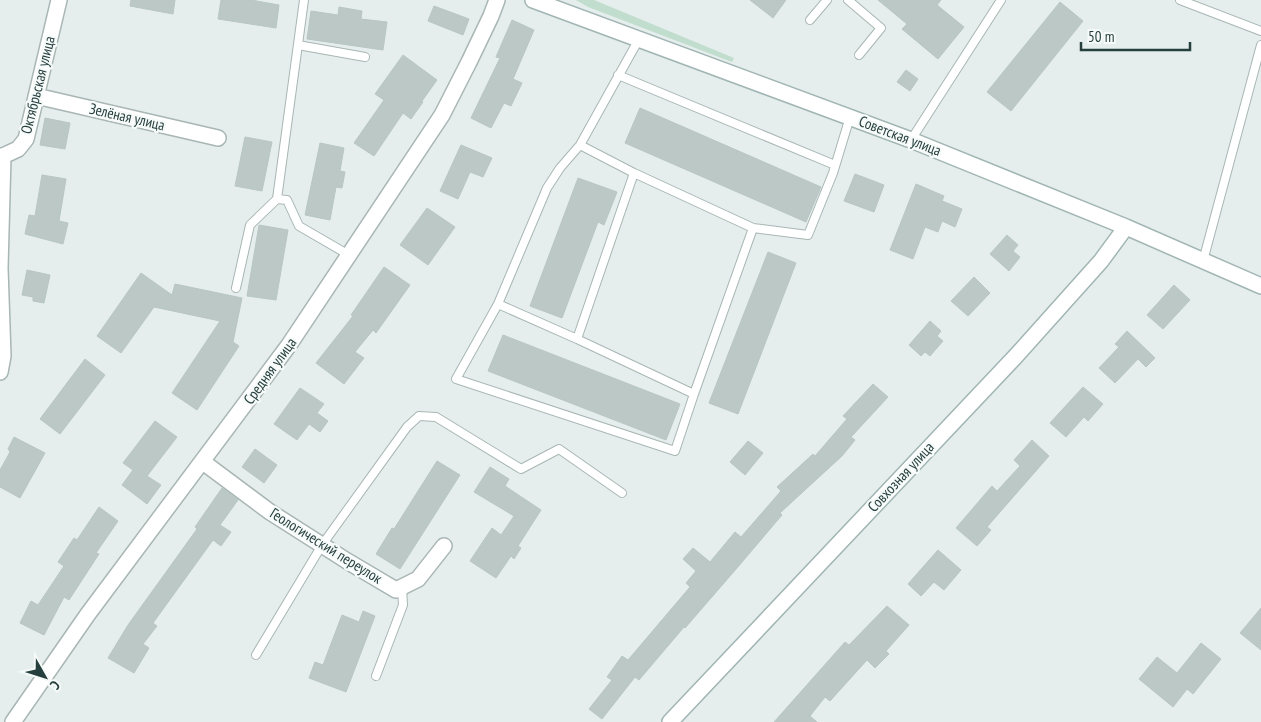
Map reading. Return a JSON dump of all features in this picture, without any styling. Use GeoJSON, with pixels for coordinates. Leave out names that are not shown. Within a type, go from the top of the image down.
{"type":"FeatureCollection","features":[{"type":"Feature","properties":{"kind":"street","name":"Октябрьская улица"},"geometry":{"type":"LineString","coordinates":[[1,156],[18,150],[26,139],[59,0]]}},
{"type":"Feature","properties":{"kind":"street","name":"Средняя улица"},"geometry":{"type":"LineString","coordinates":[[13,722],[88,614],[290,345],[442,115],[497,0]]}},
{"type":"Feature","properties":{"kind":"street","name":"Советская улица"},"geometry":{"type":"LineString","coordinates":[[540,1],[911,140],[1126,227],[1261,286]]}},
{"type":"Feature","properties":{"kind":"street","name":"Зелёная улица"},"geometry":{"type":"LineString","coordinates":[[36,96],[218,138]]}},
{"type":"Feature","properties":{"kind":"street"},"geometry":{"type":"LineString","coordinates":[[0,372],[3,356],[0,268],[1,156]]}},
{"type":"Feature","properties":{"kind":"street","name":"Совхозная улица"},"geometry":{"type":"LineString","coordinates":[[670,722],[1015,357],[1101,261],[1126,227]]}},
{"type":"Feature","properties":{"kind":"street","name":"Геологический переулок"},"geometry":{"type":"LineString","coordinates":[[203,462],[270,512],[396,590],[418,579],[444,546]]}},
{"type":"Feature","properties":{"kind":"lane"},"geometry":{"type":"LineString","coordinates":[[236,288],[250,225],[277,199],[304,0]]}},
{"type":"Feature","properties":{"kind":"lane"},"geometry":{"type":"LineString","coordinates":[[810,20],[827,0]]}},
{"type":"Feature","properties":{"kind":"lane"},"geometry":{"type":"LineString","coordinates":[[848,0],[881,28],[859,55]]}},
{"type":"Feature","properties":{"kind":"lane"},"geometry":{"type":"LineString","coordinates":[[911,140],[1001,0]]}},
{"type":"Feature","properties":{"kind":"lane"},"geometry":{"type":"LineString","coordinates":[[1180,0],[1261,30]]}},
{"type":"Feature","properties":{"kind":"lane"},"geometry":{"type":"LineString","coordinates":[[639,39],[580,145],[560,168],[547,188],[498,304],[456,379],[675,451],[753,228]]}},
{"type":"Feature","properties":{"kind":"lane"},"geometry":{"type":"LineString","coordinates":[[298,45],[365,57]]}},
{"type":"Feature","properties":{"kind":"lane"},"geometry":{"type":"LineString","coordinates":[[1203,261],[1261,45]]}},
{"type":"Feature","properties":{"kind":"lane"},"geometry":{"type":"LineString","coordinates":[[618,75],[836,165]]}},
{"type":"Feature","properties":{"kind":"lane"},"geometry":{"type":"LineString","coordinates":[[580,145],[634,173],[753,228],[808,235],[836,165],[850,117]]}},
{"type":"Feature","properties":{"kind":"lane"},"geometry":{"type":"LineString","coordinates":[[577,339],[634,173]]}},
{"type":"Feature","properties":{"kind":"lane"},"geometry":{"type":"LineString","coordinates":[[277,199],[288,200],[299,226],[349,255]]}},
{"type":"Feature","properties":{"kind":"lane"},"geometry":{"type":"LineString","coordinates":[[498,304],[694,394]]}},
{"type":"Feature","properties":{"kind":"lane"},"geometry":{"type":"LineString","coordinates":[[256,655],[322,545],[407,427],[419,416],[436,417],[521,469],[559,449],[622,493]]}},
{"type":"Feature","properties":{"kind":"lane"},"geometry":{"type":"LineString","coordinates":[[376,676],[403,605],[402,587]]}},
{"type":"Feature","properties":{"kind":"green space"},"geometry":{"type":"Polygon","coordinates":[[[576,0],[594,0],[734,58],[732,62],[588,7],[576,0]]]}},
{"type":"Feature","properties":{"kind":"building"},"geometry":{"type":"Polygon","coordinates":[[[131,0],[175,0],[173,14],[130,6],[131,0]]]}},
{"type":"Feature","properties":{"kind":"building"},"geometry":{"type":"Polygon","coordinates":[[[221,0],[251,0],[279,5],[276,28],[218,19],[221,0]]]}},
{"type":"Feature","properties":{"kind":"building"},"geometry":{"type":"Polygon","coordinates":[[[750,0],[786,0],[773,18],[750,0]]]}},
{"type":"Feature","properties":{"kind":"building"},"geometry":{"type":"Polygon","coordinates":[[[878,0],[941,0],[937,5],[964,27],[938,59],[902,29],[907,24],[878,0]]]}},
{"type":"Feature","properties":{"kind":"building"},"geometry":{"type":"Polygon","coordinates":[[[1060,2],[1083,21],[1011,111],[987,92],[1060,2]]]}},
{"type":"Feature","properties":{"kind":"building"},"geometry":{"type":"Polygon","coordinates":[[[434,6],[469,19],[463,35],[428,21],[434,6]]]}},
{"type":"Feature","properties":{"kind":"building"},"geometry":{"type":"Polygon","coordinates":[[[339,7],[362,11],[361,19],[387,22],[383,50],[307,39],[311,11],[338,15],[339,7]]]}},
{"type":"Feature","properties":{"kind":"building"},"geometry":{"type":"Polygon","coordinates":[[[512,20],[534,30],[513,79],[522,83],[511,106],[504,103],[491,128],[471,118],[500,58],[496,57],[512,20]]]}},
{"type":"Feature","properties":{"kind":"building"},"geometry":{"type":"Polygon","coordinates":[[[403,55],[437,80],[411,119],[403,113],[374,156],[354,143],[384,100],[375,94],[403,55]]]}},
{"type":"Feature","properties":{"kind":"building"},"geometry":{"type":"Polygon","coordinates":[[[906,70],[918,79],[910,91],[897,82],[906,70]]]}},
{"type":"Feature","properties":{"kind":"building"},"geometry":{"type":"Polygon","coordinates":[[[640,108],[821,187],[806,222],[625,143],[640,108]]]}},
{"type":"Feature","properties":{"kind":"building"},"geometry":{"type":"Polygon","coordinates":[[[45,118],[70,123],[65,149],[40,145],[45,118]]]}},
{"type":"Feature","properties":{"kind":"building"},"geometry":{"type":"Polygon","coordinates":[[[245,137],[272,142],[262,191],[235,186],[245,137]]]}},
{"type":"Feature","properties":{"kind":"building"},"geometry":{"type":"Polygon","coordinates":[[[320,143],[344,148],[340,171],[345,172],[342,188],[336,187],[330,220],[305,215],[320,143]]]}},
{"type":"Feature","properties":{"kind":"building"},"geometry":{"type":"Polygon","coordinates":[[[461,145],[492,158],[483,177],[470,172],[458,199],[440,191],[461,145]]]}},
{"type":"Feature","properties":{"kind":"building"},"geometry":{"type":"Polygon","coordinates":[[[855,174],[884,185],[874,212],[844,201],[855,174]]]}},
{"type":"Feature","properties":{"kind":"building"},"geometry":{"type":"Polygon","coordinates":[[[42,175],[66,179],[59,221],[68,223],[63,244],[25,234],[29,215],[35,216],[42,175]]]}},
{"type":"Feature","properties":{"kind":"building"},"geometry":{"type":"Polygon","coordinates":[[[578,178],[617,192],[604,225],[598,222],[562,318],[530,306],[578,178]]]}},
{"type":"Feature","properties":{"kind":"building"},"geometry":{"type":"Polygon","coordinates":[[[916,184],[944,196],[942,201],[962,209],[955,227],[942,221],[938,232],[925,227],[913,259],[890,250],[916,184]]]}},
{"type":"Feature","properties":{"kind":"building"},"geometry":{"type":"Polygon","coordinates":[[[427,208],[455,227],[428,265],[400,245],[427,208]]]}},
{"type":"Feature","properties":{"kind":"building"},"geometry":{"type":"Polygon","coordinates":[[[259,225],[288,230],[276,300],[247,296],[259,225]]]}},
{"type":"Feature","properties":{"kind":"building"},"geometry":{"type":"Polygon","coordinates":[[[1007,235],[1018,245],[1013,251],[1020,257],[1009,271],[990,254],[1007,235]]]}},
{"type":"Feature","properties":{"kind":"building"},"geometry":{"type":"Polygon","coordinates":[[[768,252],[796,263],[738,414],[709,403],[768,252]]]}},
{"type":"Feature","properties":{"kind":"building"},"geometry":{"type":"Polygon","coordinates":[[[384,267],[410,285],[376,333],[373,330],[355,352],[364,358],[344,384],[316,363],[353,316],[351,315],[384,267]]]}},
{"type":"Feature","properties":{"kind":"building"},"geometry":{"type":"Polygon","coordinates":[[[27,270],[50,275],[44,303],[33,301],[33,297],[22,295],[27,270]]]}},
{"type":"Feature","properties":{"kind":"building"},"geometry":{"type":"Polygon","coordinates":[[[141,273],[172,295],[175,284],[242,298],[233,342],[239,346],[197,410],[172,393],[220,321],[154,307],[121,353],[97,336],[141,273]]]}},
{"type":"Feature","properties":{"kind":"building"},"geometry":{"type":"Polygon","coordinates":[[[974,277],[990,293],[968,316],[951,301],[974,277]]]}},
{"type":"Feature","properties":{"kind":"building"},"geometry":{"type":"Polygon","coordinates":[[[1174,285],[1190,300],[1163,329],[1147,315],[1174,285]]]}},
{"type":"Feature","properties":{"kind":"building"},"geometry":{"type":"Polygon","coordinates":[[[930,321],[941,331],[937,336],[943,341],[930,356],[925,352],[921,356],[909,345],[930,321]]]}},
{"type":"Feature","properties":{"kind":"building"},"geometry":{"type":"Polygon","coordinates":[[[1127,331],[1155,358],[1146,367],[1138,359],[1115,383],[1099,368],[1119,347],[1115,344],[1127,331]]]}},
{"type":"Feature","properties":{"kind":"building"},"geometry":{"type":"Polygon","coordinates":[[[503,335],[680,404],[666,440],[488,371],[503,335]]]}},
{"type":"Feature","properties":{"kind":"building"},"geometry":{"type":"Polygon","coordinates":[[[85,359],[105,375],[60,434],[40,419],[85,359]]]}},
{"type":"Feature","properties":{"kind":"building"},"geometry":{"type":"Polygon","coordinates":[[[873,384],[888,397],[851,437],[855,440],[842,456],[780,513],[782,515],[737,568],[639,680],[635,677],[602,719],[589,709],[612,680],[607,677],[622,656],[628,660],[690,587],[686,583],[696,571],[683,559],[693,548],[710,562],[735,532],[741,537],[781,491],[777,487],[813,454],[815,456],[847,419],[843,416],[873,384]]]}},
{"type":"Feature","properties":{"kind":"building"},"geometry":{"type":"Polygon","coordinates":[[[1083,387],[1103,404],[1088,421],[1084,417],[1066,437],[1050,423],[1083,387]]]}},
{"type":"Feature","properties":{"kind":"building"},"geometry":{"type":"Polygon","coordinates":[[[300,388],[324,404],[317,413],[328,421],[320,432],[309,424],[297,440],[274,424],[300,388]]]}},
{"type":"Feature","properties":{"kind":"building"},"geometry":{"type":"Polygon","coordinates":[[[155,421],[177,437],[147,476],[161,485],[147,504],[122,485],[133,470],[123,463],[155,421]]]}},
{"type":"Feature","properties":{"kind":"building"},"geometry":{"type":"Polygon","coordinates":[[[14,437],[45,453],[20,498],[0,487],[0,470],[10,452],[8,449],[14,437]]]}},
{"type":"Feature","properties":{"kind":"building"},"geometry":{"type":"Polygon","coordinates":[[[1032,440],[1049,456],[987,527],[991,530],[977,546],[956,528],[992,486],[997,491],[1020,466],[1014,460],[1032,440]]]}},
{"type":"Feature","properties":{"kind":"building"},"geometry":{"type":"Polygon","coordinates":[[[748,441],[763,453],[745,475],[730,462],[748,441]]]}},
{"type":"Feature","properties":{"kind":"building"},"geometry":{"type":"Polygon","coordinates":[[[255,449],[277,465],[264,483],[242,467],[255,449]]]}},
{"type":"Feature","properties":{"kind":"building"},"geometry":{"type":"Polygon","coordinates":[[[437,461],[460,475],[400,569],[376,554],[437,461]]]}},
{"type":"Feature","properties":{"kind":"building"},"geometry":{"type":"Polygon","coordinates":[[[490,467],[509,479],[505,486],[541,510],[518,546],[521,548],[514,559],[511,556],[496,578],[470,561],[492,528],[501,535],[514,516],[474,492],[490,467]]]}},
{"type":"Feature","properties":{"kind":"building"},"geometry":{"type":"Polygon","coordinates":[[[222,488],[238,500],[220,525],[231,532],[221,546],[213,540],[153,623],[157,626],[143,644],[149,648],[134,673],[108,658],[128,625],[197,529],[195,527],[222,488]]]}},
{"type":"Feature","properties":{"kind":"building"},"geometry":{"type":"Polygon","coordinates":[[[99,507],[118,521],[96,553],[99,554],[69,600],[64,597],[44,635],[20,623],[31,601],[38,605],[64,566],[58,562],[74,538],[77,540],[99,507]]]}},
{"type":"Feature","properties":{"kind":"building"},"geometry":{"type":"Polygon","coordinates":[[[938,550],[961,570],[944,590],[934,582],[921,596],[908,584],[938,550]]]}},
{"type":"Feature","properties":{"kind":"building"},"geometry":{"type":"Polygon","coordinates":[[[887,606],[909,625],[886,651],[889,654],[875,668],[867,660],[830,701],[825,697],[810,716],[817,722],[774,722],[845,642],[849,645],[887,606]]]}},
{"type":"Feature","properties":{"kind":"building"},"geometry":{"type":"Polygon","coordinates":[[[1261,608],[1261,650],[1240,633],[1261,608]]]}},
{"type":"Feature","properties":{"kind":"building"},"geometry":{"type":"Polygon","coordinates":[[[363,611],[375,616],[346,692],[309,678],[315,662],[323,665],[342,615],[359,622],[363,611]]]}},
{"type":"Feature","properties":{"kind":"building"},"geometry":{"type":"Polygon","coordinates":[[[1201,643],[1221,659],[1193,694],[1187,689],[1173,707],[1139,679],[1157,657],[1177,673],[1201,643]]]}}]}
